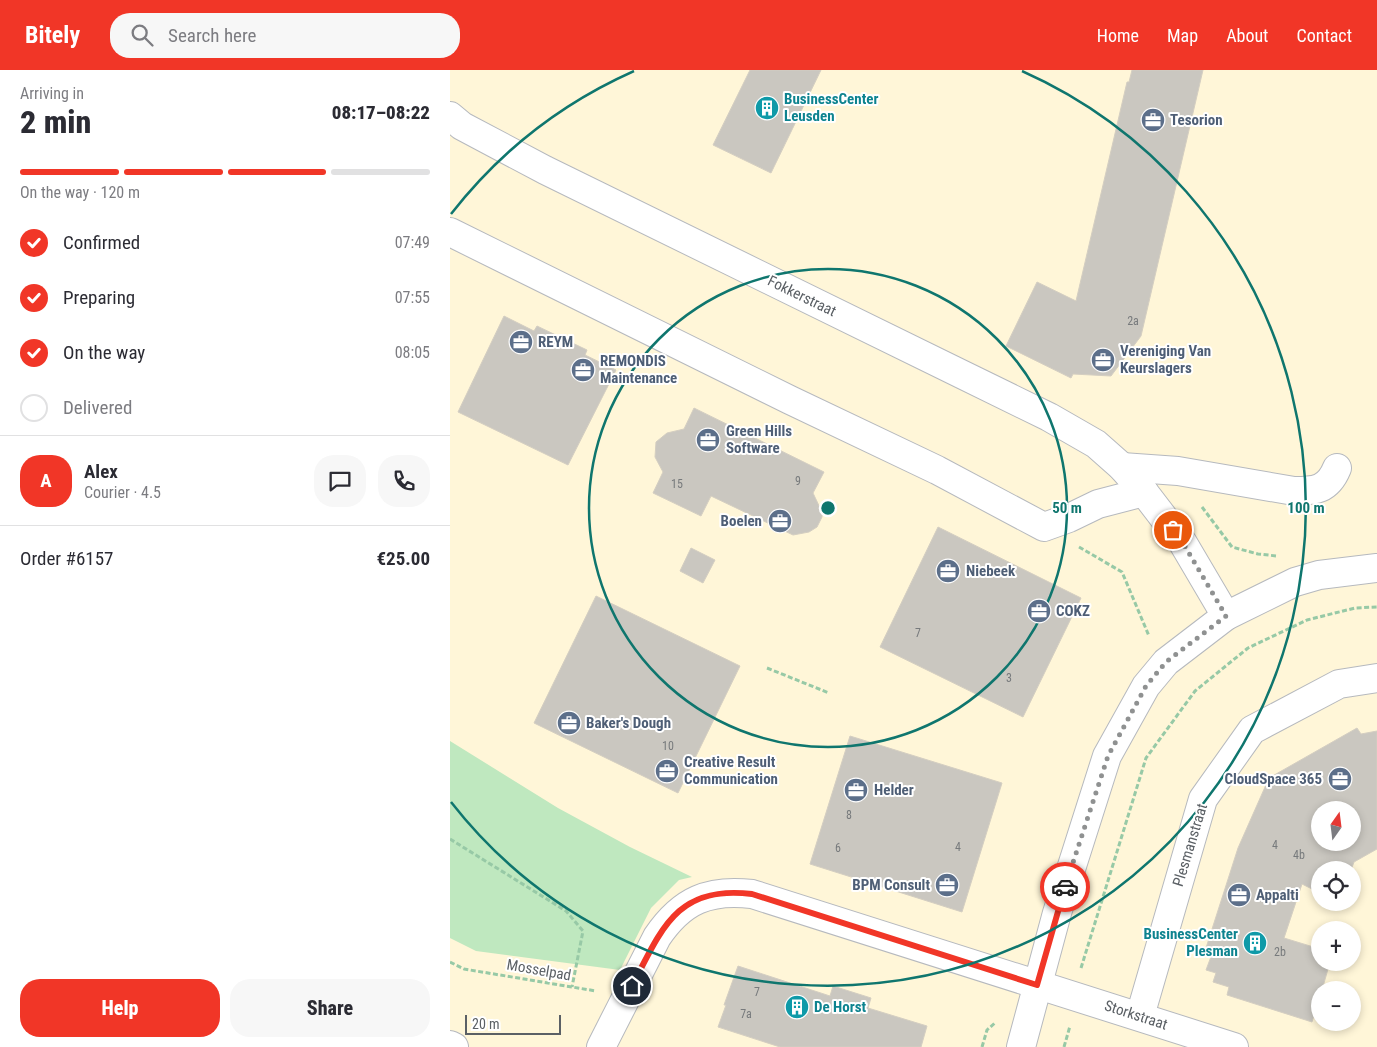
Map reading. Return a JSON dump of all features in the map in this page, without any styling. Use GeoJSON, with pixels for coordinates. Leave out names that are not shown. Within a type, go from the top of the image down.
{"type":"FeatureCollection","features":[{"type":"Feature","properties":{"kind":"street","name":"Fokkerstraat"},"geometry":{"type":"LineString","coordinates":[[450,116],[462,126],[545,170],[1048,417],[1096,444],[1122,467],[1144,492],[1183,543],[1226,616]]}},
{"type":"Feature","properties":{"kind":"street"},"geometry":{"type":"LineString","coordinates":[[450,232],[773,392],[937,470],[1044,527],[1098,504],[1144,492]]}},
{"type":"Feature","properties":{"kind":"street"},"geometry":{"type":"LineString","coordinates":[[1122,467],[1178,471],[1294,491],[1311,491],[1324,486],[1332,479],[1336,468]]}},
{"type":"Feature","properties":{"kind":"street"},"geometry":{"type":"LineString","coordinates":[[1021,1047],[1056,913],[1108,756],[1146,686],[1166,662],[1226,616],[1295,582],[1319,575],[1377,568]]}},
{"type":"Feature","properties":{"kind":"street","name":"Plesmanstraat"},"geometry":{"type":"LineString","coordinates":[[1140,1016],[1203,799],[1252,730],[1339,684],[1377,678]]}},
{"type":"Feature","properties":{"kind":"street","name":"Storkstraat"},"geometry":{"type":"LineString","coordinates":[[601,1047],[657,937],[668,922],[697,900],[712,894],[731,892],[752,894],[1234,1047]]}},
{"type":"Feature","properties":{"kind":"street"},"geometry":{"type":"LineString","coordinates":[[450,1045],[454,1047]]}},
{"type":"Feature","properties":{"kind":"path"},"geometry":{"type":"LineString","coordinates":[[1178,471],[1210,519],[1232,546],[1258,554],[1286,557],[1307,620]]}},
{"type":"Feature","properties":{"kind":"path"},"geometry":{"type":"LineString","coordinates":[[1044,527],[1122,572],[1152,642],[1166,662]]}},
{"type":"Feature","properties":{"kind":"path"},"geometry":{"type":"LineString","coordinates":[[767,668],[829,692]]}},
{"type":"Feature","properties":{"kind":"path"},"geometry":{"type":"LineString","coordinates":[[450,839],[566,911],[583,931],[572,987]]}},
{"type":"Feature","properties":{"kind":"path","name":"Mosselpad"},"geometry":{"type":"LineString","coordinates":[[450,962],[464,969],[601,992],[624,1003]]}},
{"type":"Feature","properties":{"kind":"shaded area"},"geometry":{"type":"Polygon","coordinates":[[[450,70],[1377,70],[1377,1047],[450,1047],[450,70]]]}},
{"type":"Feature","properties":{"kind":"green space"},"geometry":{"type":"Polygon","coordinates":[[[450,741],[558,808],[630,847],[692,877],[679,880],[651,908],[620,970],[476,951],[450,938],[450,741]]]}},
{"type":"Feature","properties":{"kind":"building","name":"BusinessCenter Leusden"},"geometry":{"type":"Polygon","coordinates":[[[750,70],[821,70],[771,173],[713,145],[750,70]]]}},
{"type":"Feature","properties":{"kind":"building"},"geometry":{"type":"Polygon","coordinates":[[[1132,70],[1203,70],[1141,336],[1111,376],[1073,374],[1071,378],[1006,346],[1037,282],[1076,301],[1127,82],[1129,82],[1132,70]]]}},
{"type":"Feature","properties":{"kind":"building"},"geometry":{"type":"Polygon","coordinates":[[[504,316],[534,331],[537,326],[587,350],[585,355],[616,370],[568,465],[458,412],[504,316]]]}},
{"type":"Feature","properties":{"kind":"building"},"geometry":{"type":"Polygon","coordinates":[[[694,408],[824,472],[813,493],[822,512],[822,517],[817,527],[809,532],[793,535],[711,496],[701,516],[653,493],[663,472],[655,457],[656,442],[667,433],[684,429],[694,408]]]}},
{"type":"Feature","properties":{"kind":"building"},"geometry":{"type":"Polygon","coordinates":[[[938,527],[1081,598],[1023,717],[880,647],[938,527]]]}},
{"type":"Feature","properties":{"kind":"building"},"geometry":{"type":"Polygon","coordinates":[[[691,548],[715,560],[703,583],[680,571],[691,548]]]}},
{"type":"Feature","properties":{"kind":"building"},"geometry":{"type":"Polygon","coordinates":[[[596,596],[740,666],[678,793],[534,723],[596,596]]]}},
{"type":"Feature","properties":{"kind":"building"},"geometry":{"type":"Polygon","coordinates":[[[1357,728],[1361,734],[1377,731],[1377,849],[1356,861],[1311,861],[1311,888],[1302,884],[1284,938],[1311,946],[1311,971],[1327,971],[1325,981],[1311,981],[1311,1022],[1227,995],[1229,987],[1213,982],[1216,973],[1206,970],[1212,954],[1205,951],[1238,848],[1269,778],[1357,728]]]}},
{"type":"Feature","properties":{"kind":"building"},"geometry":{"type":"Polygon","coordinates":[[[850,736],[1002,783],[962,912],[810,864],[850,736]]]}},
{"type":"Feature","properties":{"kind":"building","name":"De Horst"},"geometry":{"type":"Polygon","coordinates":[[[738,966],[830,996],[833,986],[871,998],[868,1008],[927,1026],[921,1047],[780,1047],[718,1027],[738,966]]]}},
{"type":"Feature","properties":{"kind":"way so far"},"geometry":{"type":"LineString","coordinates":[[1065,887],[1108,756],[1146,686],[1166,662],[1226,616],[1183,543],[1173,530]]}},
{"type":"Feature","properties":{"kind":"place","name":"BusinessCenter Leusden"},"geometry":{"type":"Point","coordinates":[767,108]}},
{"type":"Feature","properties":{"kind":"place","name":"Tesorion"},"geometry":{"type":"Point","coordinates":[1153,120]}},
{"type":"Feature","properties":{"kind":"place","name":"REYM"},"geometry":{"type":"Point","coordinates":[521,342]}},
{"type":"Feature","properties":{"kind":"place","name":"Vereniging Van Keurslagers"},"geometry":{"type":"Point","coordinates":[1103,360]}},
{"type":"Feature","properties":{"kind":"place","name":"REMONDIS Maintenance"},"geometry":{"type":"Point","coordinates":[583,370]}},
{"type":"Feature","properties":{"kind":"place","name":"Green Hills Software"},"geometry":{"type":"Point","coordinates":[708,440]}},
{"type":"Feature","properties":{"kind":"place","name":"Boelen"},"geometry":{"type":"Point","coordinates":[780,521]}},
{"type":"Feature","properties":{"kind":"place","name":"Niebeek"},"geometry":{"type":"Point","coordinates":[948,571]}},
{"type":"Feature","properties":{"kind":"place","name":"COKZ"},"geometry":{"type":"Point","coordinates":[1039,611]}},
{"type":"Feature","properties":{"kind":"place","name":"Baker's Dough"},"geometry":{"type":"Point","coordinates":[569,723]}},
{"type":"Feature","properties":{"kind":"place","name":"Creative Result Communication"},"geometry":{"type":"Point","coordinates":[667,771]}},
{"type":"Feature","properties":{"kind":"place","name":"CloudSpace 365"},"geometry":{"type":"Point","coordinates":[1340,779]}},
{"type":"Feature","properties":{"kind":"place","name":"Helder"},"geometry":{"type":"Point","coordinates":[856,790]}},
{"type":"Feature","properties":{"kind":"place","name":"BPM Consult"},"geometry":{"type":"Point","coordinates":[947,885]}},
{"type":"Feature","properties":{"kind":"place","name":"Appalti"},"geometry":{"type":"Point","coordinates":[1239,895]}},
{"type":"Feature","properties":{"kind":"place","name":"BusinessCenter Plesman"},"geometry":{"type":"Point","coordinates":[1255,943]}},
{"type":"Feature","properties":{"kind":"place","name":"De Horst"},"geometry":{"type":"Point","coordinates":[797,1007]}},
{"type":"Feature","properties":{"kind":"route"},"geometry":{"type":"LineString","coordinates":[[632,986],[657,937],[668,922],[697,900],[712,894],[731,892],[752,894],[1037,985],[1056,913],[1065,887]]}}]}
